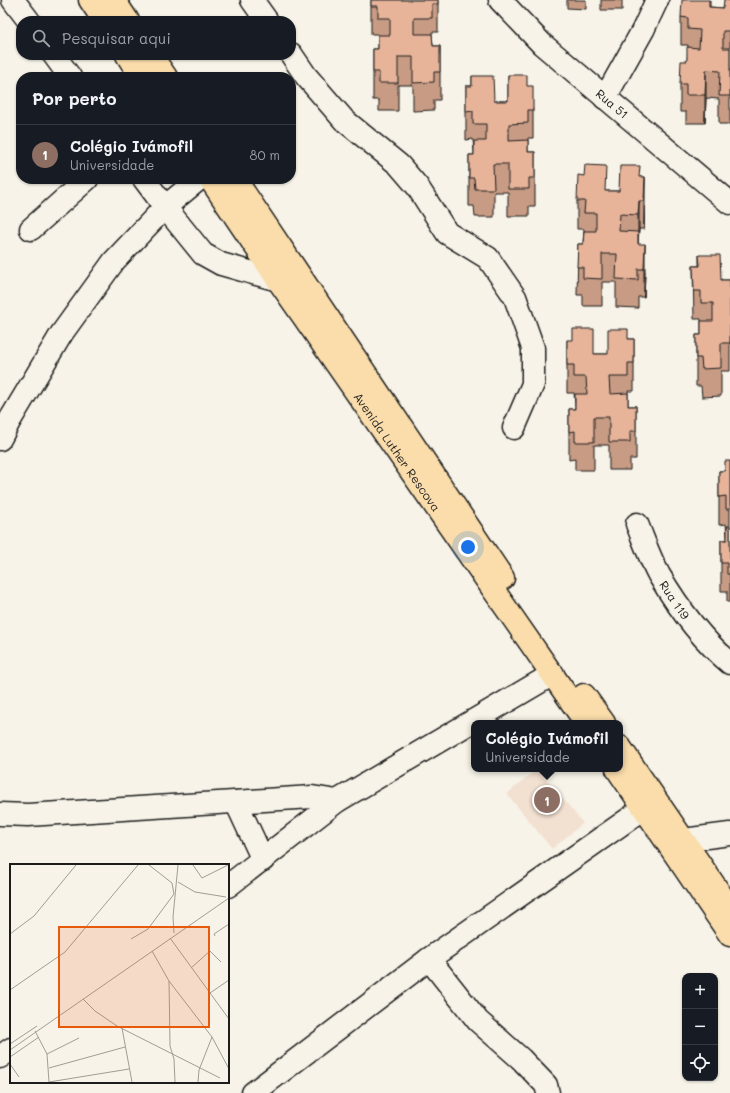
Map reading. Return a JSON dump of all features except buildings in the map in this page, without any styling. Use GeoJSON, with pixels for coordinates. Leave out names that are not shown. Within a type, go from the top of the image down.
{"type":"FeatureCollection","features":[{"type":"Feature","properties":{"kind":"main road"},"geometry":{"type":"LineString","coordinates":[[90,0],[101,16]]}},
{"type":"Feature","properties":{"kind":"main road"},"geometry":{"type":"LineString","coordinates":[[114,0],[125,16]]}},
{"type":"Feature","properties":{"kind":"main road"},"geometry":{"type":"LineString","coordinates":[[129,60],[138,72]]}},
{"type":"Feature","properties":{"kind":"main road"},"geometry":{"type":"LineString","coordinates":[[154,60],[163,72]]}},
{"type":"Feature","properties":{"kind":"main road","name":"Avenida Luther Rescova"},"geometry":{"type":"LineString","coordinates":[[213,184],[278,280],[584,720]]}},
{"type":"Feature","properties":{"kind":"main road","name":"Avenida Luther Rescova"},"geometry":{"type":"LineString","coordinates":[[238,184],[519,602],[602,720]]}},
{"type":"Feature","properties":{"kind":"main road"},"geometry":{"type":"LineString","coordinates":[[623,751],[730,908]]}},
{"type":"Feature","properties":{"kind":"main road"},"geometry":{"type":"LineString","coordinates":[[619,772],[730,935]]}},
{"type":"Feature","properties":{"kind":"street"},"geometry":{"type":"LineString","coordinates":[[13,0],[25,16]]}},
{"type":"Feature","properties":{"kind":"street"},"geometry":{"type":"LineString","coordinates":[[252,0],[263,16]]}},
{"type":"Feature","properties":{"kind":"street","name":"Rua 51"},"geometry":{"type":"LineString","coordinates":[[500,0],[542,44],[730,203]]}},
{"type":"Feature","properties":{"kind":"street"},"geometry":{"type":"LineString","coordinates":[[605,98],[643,30],[657,0]]}},
{"type":"Feature","properties":{"kind":"street"},"geometry":{"type":"LineString","coordinates":[[58,60],[66,72]]}},
{"type":"Feature","properties":{"kind":"street"},"geometry":{"type":"LineString","coordinates":[[295,60],[306,76],[344,120],[399,165],[417,186],[447,233],[488,258],[515,297],[533,348],[533,384],[514,428]]}},
{"type":"Feature","properties":{"kind":"street"},"geometry":{"type":"LineString","coordinates":[[31,229],[81,184]]}},
{"type":"Feature","properties":{"kind":"street"},"geometry":{"type":"LineString","coordinates":[[148,184],[203,254],[220,264],[278,280]]}},
{"type":"Feature","properties":{"kind":"street"},"geometry":{"type":"LineString","coordinates":[[0,439],[62,334],[114,261],[165,207],[193,184]]}},
{"type":"Feature","properties":{"kind":"street","name":"Rua 119"},"geometry":{"type":"LineString","coordinates":[[637,524],[658,574],[686,616],[714,650],[730,663]]}},
{"type":"Feature","properties":{"kind":"street"},"geometry":{"type":"LineString","coordinates":[[475,720],[553,674]]}},
{"type":"Feature","properties":{"kind":"street"},"geometry":{"type":"LineString","coordinates":[[229,885],[337,801],[471,722]]}},
{"type":"Feature","properties":{"kind":"street"},"geometry":{"type":"LineString","coordinates":[[0,814],[28,815],[312,797],[337,801]]}},
{"type":"Feature","properties":{"kind":"street"},"geometry":{"type":"LineString","coordinates":[[236,802],[263,860]]}},
{"type":"Feature","properties":{"kind":"street"},"geometry":{"type":"LineString","coordinates":[[253,1093],[429,959],[643,809]]}},
{"type":"Feature","properties":{"kind":"street"},"geometry":{"type":"LineString","coordinates":[[683,840],[730,834]]}},
{"type":"Feature","properties":{"kind":"street"},"geometry":{"type":"LineString","coordinates":[[429,959],[478,1021],[521,1059],[546,1085],[548,1093]]}},
{"type":"Feature","properties":{"kind":"street"},"geometry":{"type":"LineString","coordinates":[[0,1058],[10,1050]]}},
{"type":"Feature","properties":{"kind":"shaded area"},"geometry":{"type":"Polygon","coordinates":[[[533,772],[540,772],[583,823],[552,849],[507,794],[533,772]]]}},
{"type":"Feature","properties":{"kind":"place","name":"Colégio Ivámofil"},"geometry":{"type":"Point","coordinates":[547,800]}}]}
